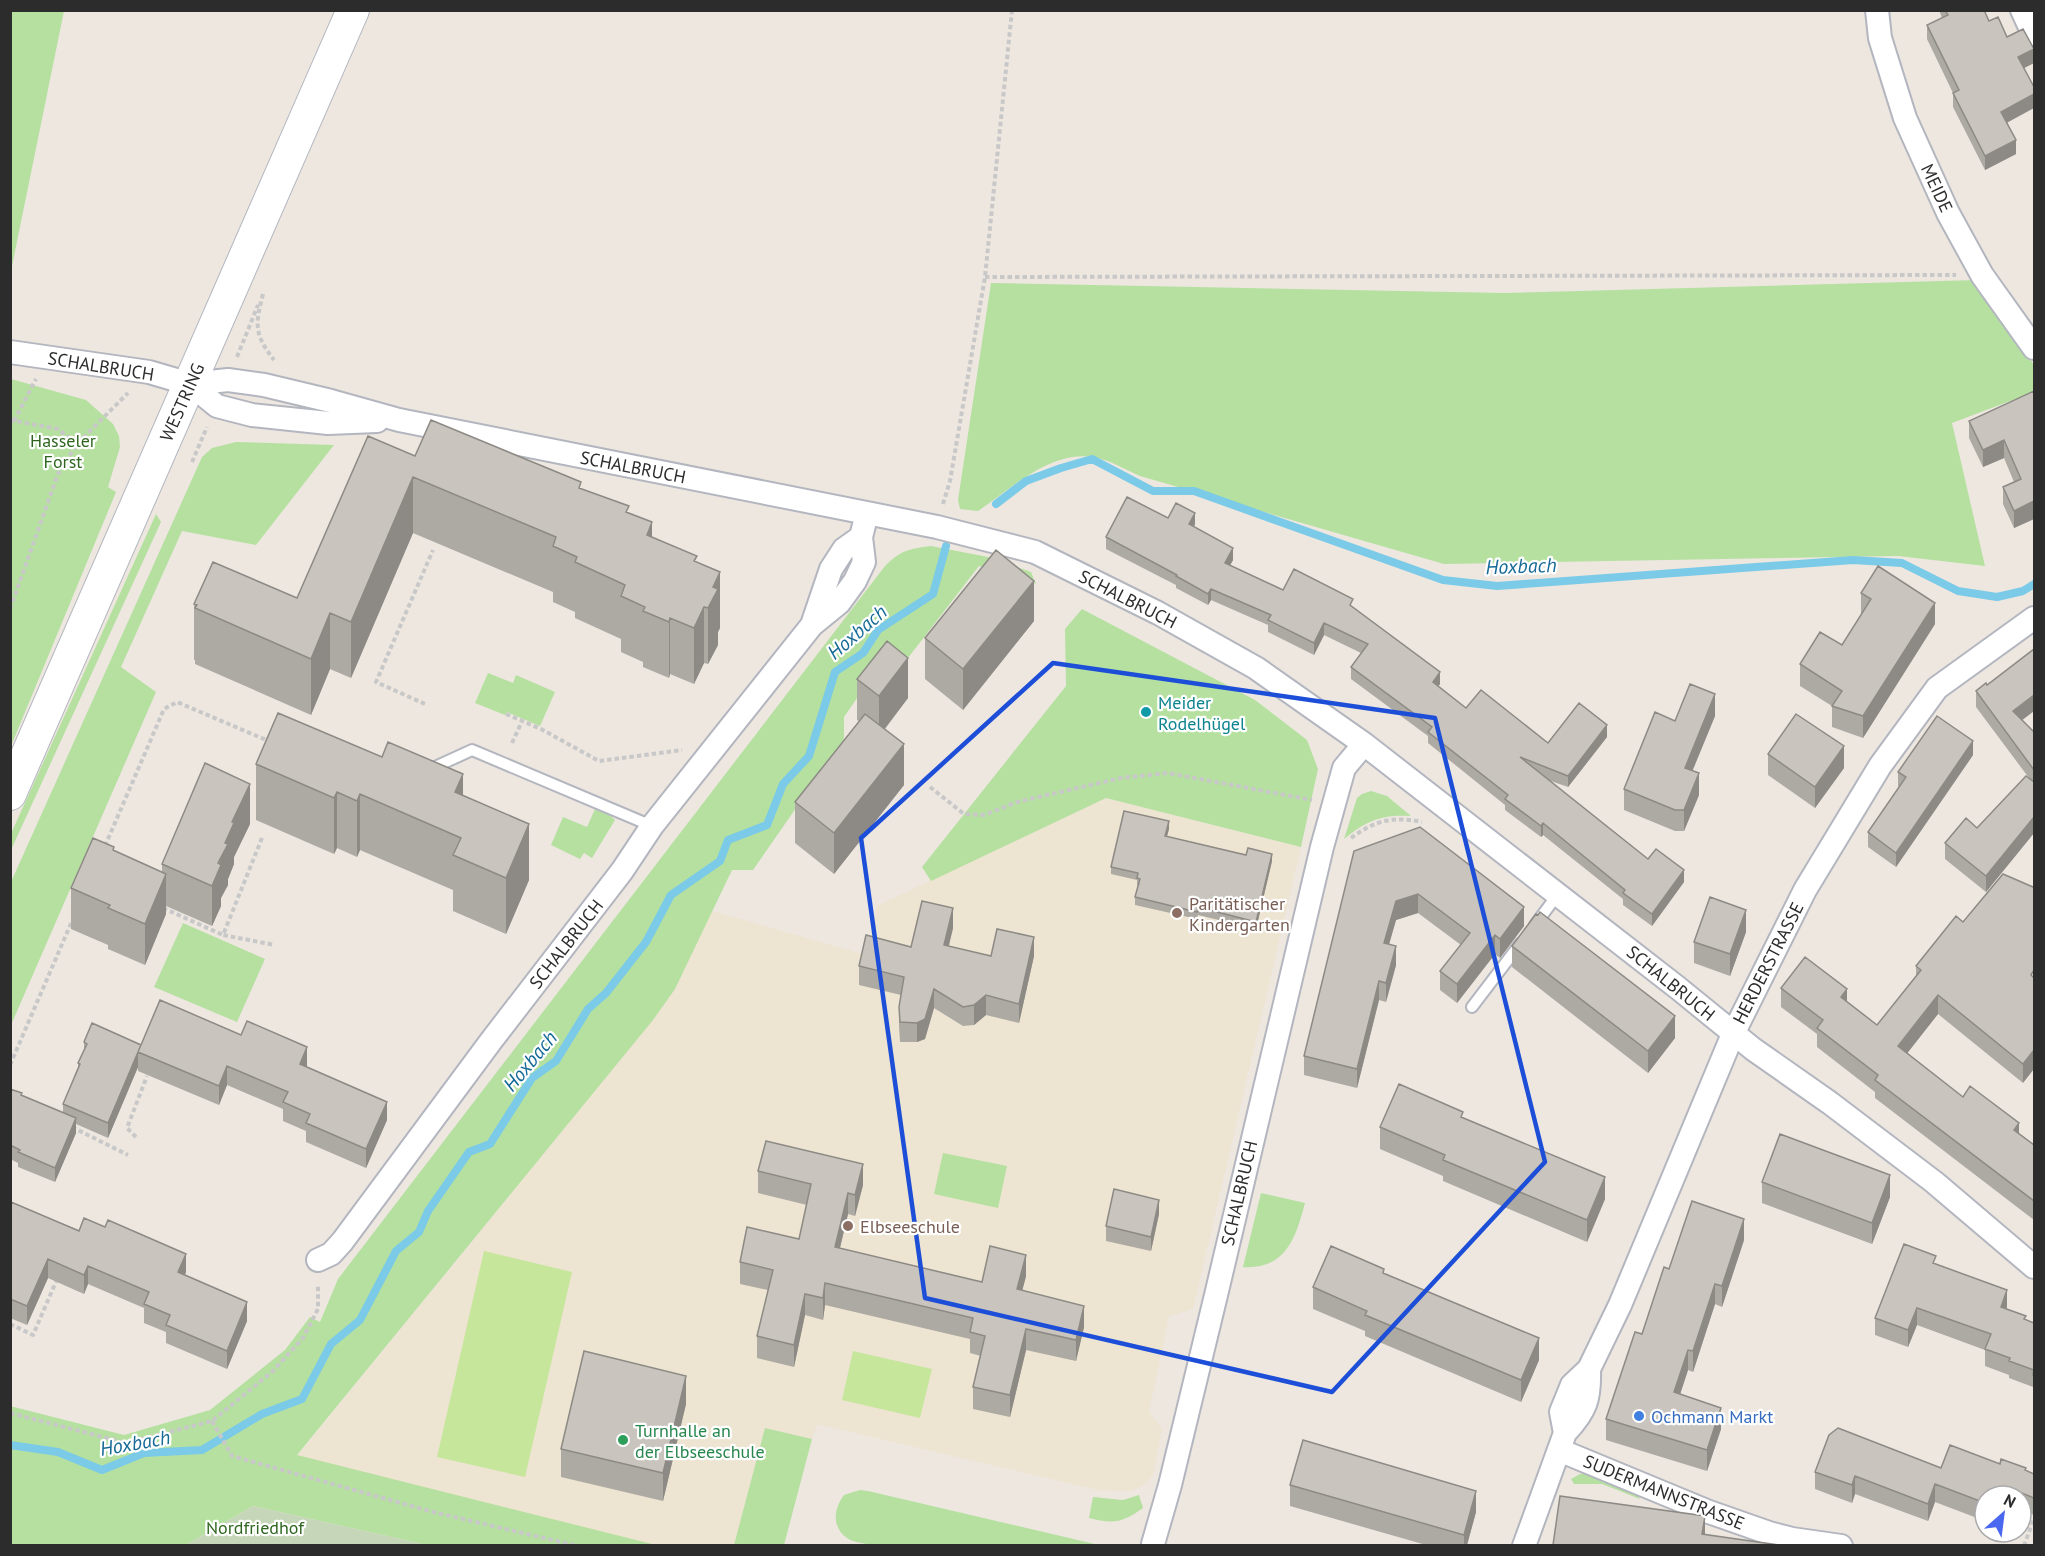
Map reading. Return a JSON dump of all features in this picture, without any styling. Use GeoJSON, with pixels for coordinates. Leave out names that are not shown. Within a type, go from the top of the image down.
{"type":"FeatureCollection","features":[{"type":"Feature","properties":{"kind":"main road","name":"WESTRING"},"geometry":{"type":"LineString","coordinates":[[10,794],[353,10]]}},
{"type":"Feature","properties":{"kind":"street","name":"MEIDE"},"geometry":{"type":"LineString","coordinates":[[1876,10],[1880,38],[1905,118],[1948,213],[1982,275],[2034,348]]}},
{"type":"Feature","properties":{"kind":"street"},"geometry":{"type":"LineString","coordinates":[[2022,10],[2034,36]]}},
{"type":"Feature","properties":{"kind":"street","name":"SCHALBRUCH"},"geometry":{"type":"LineString","coordinates":[[10,352],[149,372],[190,384],[228,380],[264,385],[399,420],[937,527],[1035,552],[1158,613],[1256,668],[1364,744],[1712,1014],[1733,1034],[1830,1102],[1934,1182],[2034,1267]]}},
{"type":"Feature","properties":{"kind":"street","name":"SCHALBRUCH"},"geometry":{"type":"LineString","coordinates":[[190,384],[217,406],[252,415],[328,423],[399,420]]}},
{"type":"Feature","properties":{"kind":"street","name":"SCHALBRUCH"},"geometry":{"type":"LineString","coordinates":[[318,1260],[331,1254],[342,1242],[485,1049],[622,871],[652,826],[812,625],[838,603],[855,581],[864,562],[861,537],[867,513]]}},
{"type":"Feature","properties":{"kind":"street","name":"HERDERSTRASSE"},"geometry":{"type":"LineString","coordinates":[[1524,1545],[1562,1441],[1562,1412],[1572,1385],[1589,1369],[1620,1305],[1733,1034],[1805,890],[1880,766],[1937,688],[2034,618]]}},
{"type":"Feature","properties":{"kind":"street","name":"SCHALBRUCH"},"geometry":{"type":"LineString","coordinates":[[1153,1544],[1170,1485],[1219,1283],[1322,847],[1344,768],[1364,744]]}},
{"type":"Feature","properties":{"kind":"street","name":"SUDERMANNSTRASSE"},"geometry":{"type":"LineString","coordinates":[[1562,1441],[1709,1512],[1792,1539],[1841,1545]]}},
{"type":"Feature","properties":{"kind":"lane"},"geometry":{"type":"LineString","coordinates":[[437,765],[472,750],[652,826]]}},
{"type":"Feature","properties":{"kind":"lane"},"geometry":{"type":"LineString","coordinates":[[1472,1007],[1558,894]]}},
{"type":"Feature","properties":{"kind":"path"},"geometry":{"type":"LineString","coordinates":[[937,527],[950,481],[985,277],[1012,10]]}},
{"type":"Feature","properties":{"kind":"path"},"geometry":{"type":"LineString","coordinates":[[985,277],[1982,275]]}},
{"type":"Feature","properties":{"kind":"path"},"geometry":{"type":"LineString","coordinates":[[267,285],[262,296],[257,325],[260,343],[274,360]]}},
{"type":"Feature","properties":{"kind":"path"},"geometry":{"type":"LineString","coordinates":[[47,357],[12,420],[58,429],[77,444]]}},
{"type":"Feature","properties":{"kind":"path"},"geometry":{"type":"LineString","coordinates":[[10,609],[58,474],[77,444],[149,372]]}},
{"type":"Feature","properties":{"kind":"path"},"geometry":{"type":"LineString","coordinates":[[425,704],[376,682],[433,550]]}},
{"type":"Feature","properties":{"kind":"path"},"geometry":{"type":"LineString","coordinates":[[104,847],[164,708],[177,702],[278,745]]}},
{"type":"Feature","properties":{"kind":"path"},"geometry":{"type":"LineString","coordinates":[[506,714],[541,729],[599,761],[692,749]]}},
{"type":"Feature","properties":{"kind":"path"},"geometry":{"type":"LineString","coordinates":[[512,743],[522,720]]}},
{"type":"Feature","properties":{"kind":"path"},"geometry":{"type":"LineString","coordinates":[[930,788],[964,814],[984,815],[1017,802],[1121,778],[1168,773],[1316,801]]}},
{"type":"Feature","properties":{"kind":"path"},"geometry":{"type":"LineString","coordinates":[[1348,841],[1380,821],[1405,819],[1429,824]]}},
{"type":"Feature","properties":{"kind":"path"},"geometry":{"type":"LineString","coordinates":[[223,935],[262,838]]}},
{"type":"Feature","properties":{"kind":"path"},"geometry":{"type":"LineString","coordinates":[[156,904],[223,935],[275,945]]}},
{"type":"Feature","properties":{"kind":"path"},"geometry":{"type":"LineString","coordinates":[[10,1065],[76,912]]}},
{"type":"Feature","properties":{"kind":"path"},"geometry":{"type":"LineString","coordinates":[[136,1137],[127,1128],[147,1076]]}},
{"type":"Feature","properties":{"kind":"path"},"geometry":{"type":"LineString","coordinates":[[64,1122],[128,1155]]}},
{"type":"Feature","properties":{"kind":"path"},"geometry":{"type":"LineString","coordinates":[[10,1324],[33,1335],[60,1274]]}},
{"type":"Feature","properties":{"kind":"path"},"geometry":{"type":"LineString","coordinates":[[10,1413],[126,1443],[212,1421],[273,1371],[303,1338],[318,1309]]}},
{"type":"Feature","properties":{"kind":"path"},"geometry":{"type":"LineString","coordinates":[[212,1421],[232,1456],[433,1512],[578,1545]]}},
{"type":"Feature","properties":{"kind":"path"},"geometry":{"type":"LineString","coordinates":[[2024,1545],[2034,1518]]}},
{"type":"Feature","properties":{"kind":"highlighted area"},"geometry":{"type":"Polygon","coordinates":[[[1053,663],[1435,718],[1545,1162],[1332,1392],[925,1298],[861,838],[1053,663]]]}},
{"type":"Feature","properties":{"kind":"shaded area","name":"Elbseeschule"},"geometry":{"type":"Polygon","coordinates":[[[1106,798],[1301,847],[1193,1309],[1169,1316],[1149,1412],[1162,1429],[1153,1475],[1144,1485],[1131,1491],[1098,1490],[817,1424],[812,1439],[765,1428],[734,1545],[656,1546],[297,1456],[653,1020],[675,989],[712,911],[866,955],[877,906],[1106,798]]]}},
{"type":"Feature","properties":{"kind":"green space"},"geometry":{"type":"Polygon","coordinates":[[[11,11],[64,11],[11,271],[10,13],[11,11]]]}},
{"type":"Feature","properties":{"kind":"green space"},"geometry":{"type":"Polygon","coordinates":[[[1977,280],[2034,365],[2034,392],[1952,423],[1985,566],[1898,556],[1444,564],[1140,476],[1111,462],[1093,457],[1077,456],[1046,465],[978,511],[960,509],[958,500],[991,283],[1504,293],[1977,280]]]}},
{"type":"Feature","properties":{"kind":"green space","name":"Hasseler Forst"},"geometry":{"type":"Polygon","coordinates":[[[11,379],[86,400],[113,424],[119,436],[120,447],[108,487],[116,492],[11,746],[11,379]]]}},
{"type":"Feature","properties":{"kind":"green space"},"geometry":{"type":"Polygon","coordinates":[[[236,442],[334,445],[256,545],[182,531],[121,667],[156,692],[11,1025],[11,882],[202,457],[212,448],[236,442]]]}},
{"type":"Feature","properties":{"kind":"green space"},"geometry":{"type":"Polygon","coordinates":[[[156,514],[161,522],[11,850],[11,834],[14,827],[156,514]]]}},
{"type":"Feature","properties":{"kind":"green space"},"geometry":{"type":"Polygon","coordinates":[[[931,546],[988,557],[1031,572],[1036,584],[979,566],[901,667],[873,675],[844,717],[844,739],[753,870],[732,870],[675,989],[653,1020],[297,1455],[656,1545],[427,1545],[253,1506],[186,1545],[11,1545],[10,1406],[124,1435],[210,1410],[285,1350],[310,1317],[320,1322],[338,1279],[885,566],[906,551],[931,546]]]}},
{"type":"Feature","properties":{"kind":"green space"},"geometry":{"type":"Polygon","coordinates":[[[1082,609],[1255,700],[1307,740],[1318,769],[1301,847],[1106,798],[931,881],[922,867],[1066,686],[1065,629],[1082,609]]]}},
{"type":"Feature","properties":{"kind":"green space"},"geometry":{"type":"Polygon","coordinates":[[[488,673],[513,683],[516,675],[555,692],[540,726],[507,712],[505,715],[475,703],[488,673]]]}},
{"type":"Feature","properties":{"kind":"green space"},"geometry":{"type":"Polygon","coordinates":[[[1371,791],[1387,796],[1411,816],[1391,816],[1374,820],[1344,839],[1357,798],[1371,791]]]}},
{"type":"Feature","properties":{"kind":"green space"},"geometry":{"type":"Polygon","coordinates":[[[595,809],[615,820],[592,858],[584,853],[580,859],[551,845],[563,817],[587,827],[595,809]]]}},
{"type":"Feature","properties":{"kind":"green space"},"geometry":{"type":"Polygon","coordinates":[[[183,923],[265,959],[237,1022],[154,987],[183,923]]]}},
{"type":"Feature","properties":{"kind":"green space"},"geometry":{"type":"Polygon","coordinates":[[[943,1153],[1007,1166],[998,1208],[934,1194],[943,1153]]]}},
{"type":"Feature","properties":{"kind":"green space"},"geometry":{"type":"Polygon","coordinates":[[[1261,1193],[1305,1203],[1298,1228],[1287,1249],[1270,1263],[1258,1267],[1243,1267],[1261,1193]]]}},
{"type":"Feature","properties":{"kind":"green space"},"geometry":{"type":"Polygon","coordinates":[[[484,1251],[572,1272],[525,1477],[437,1457],[484,1251]]]}},
{"type":"Feature","properties":{"kind":"green space"},"geometry":{"type":"Polygon","coordinates":[[[853,1351],[932,1369],[920,1418],[842,1400],[853,1351]]]}},
{"type":"Feature","properties":{"kind":"green space"},"geometry":{"type":"Polygon","coordinates":[[[765,1428],[812,1439],[784,1545],[734,1545],[765,1428]]]}},
{"type":"Feature","properties":{"kind":"green space"},"geometry":{"type":"Polygon","coordinates":[[[1580,1474],[1589,1474],[1635,1489],[1640,1499],[1602,1484],[1574,1484],[1571,1479],[1580,1474]]]}},
{"type":"Feature","properties":{"kind":"green space"},"geometry":{"type":"Polygon","coordinates":[[[860,1490],[1099,1545],[874,1546],[847,1538],[836,1523],[836,1511],[844,1495],[860,1490]]]}},
{"type":"Feature","properties":{"kind":"green space"},"geometry":{"type":"Polygon","coordinates":[[[1139,1495],[1143,1508],[1129,1517],[1117,1521],[1089,1518],[1093,1497],[1123,1500],[1139,1495]]]}},
{"type":"Feature","properties":{"kind":"green space","name":"Nordfriedhof"},"geometry":{"type":"Polygon","coordinates":[[[253,1506],[427,1545],[186,1545],[253,1506]]]}},
{"type":"Feature","properties":{"kind":"building"},"geometry":{"type":"Polygon","coordinates":[[[1945,10],[1984,10],[1989,21],[1998,17],[2007,37],[2023,29],[2034,49],[2018,57],[2034,87],[2034,94],[2001,112],[2016,140],[1985,156],[1953,93],[1959,90],[1927,25],[1948,15],[1945,10]]]}},
{"type":"Feature","properties":{"kind":"building"},"geometry":{"type":"Polygon","coordinates":[[[2034,391],[2034,501],[2014,511],[2003,487],[2021,479],[2004,440],[1983,450],[1969,421],[2034,391]]]}},
{"type":"Feature","properties":{"kind":"building"},"geometry":{"type":"Polygon","coordinates":[[[431,420],[581,482],[579,488],[629,506],[626,512],[652,522],[647,535],[697,556],[694,561],[720,572],[713,587],[718,589],[708,608],[704,607],[694,628],[670,618],[669,622],[643,611],[645,607],[621,596],[625,585],[575,562],[577,557],[553,546],[556,537],[413,477],[351,622],[330,613],[311,659],[195,608],[197,605],[194,604],[213,562],[297,598],[368,436],[415,456],[431,420]]]}},
{"type":"Feature","properties":{"kind":"building"},"geometry":{"type":"Polygon","coordinates":[[[1127,497],[1168,518],[1176,503],[1195,513],[1189,524],[1233,548],[1225,563],[1283,590],[1294,569],[1353,599],[1350,605],[1440,672],[1433,682],[1466,708],[1481,690],[1548,743],[1579,703],[1607,725],[1568,776],[1520,757],[1648,859],[1656,849],[1684,870],[1652,914],[1623,893],[1625,890],[1543,823],[1541,826],[1505,799],[1508,795],[1428,732],[1432,727],[1351,667],[1368,644],[1324,623],[1314,643],[1268,620],[1271,615],[1211,589],[1208,594],[1106,537],[1127,497]]]}},
{"type":"Feature","properties":{"kind":"building"},"geometry":{"type":"Polygon","coordinates":[[[996,550],[1034,581],[963,669],[925,638],[996,550]]]}},
{"type":"Feature","properties":{"kind":"building"},"geometry":{"type":"Polygon","coordinates":[[[1878,566],[1935,603],[1863,716],[1832,706],[1842,691],[1800,664],[1820,632],[1842,645],[1871,599],[1861,593],[1878,566]]]}},
{"type":"Feature","properties":{"kind":"building"},"geometry":{"type":"Polygon","coordinates":[[[887,641],[908,658],[879,696],[857,679],[887,641]]]}},
{"type":"Feature","properties":{"kind":"building"},"geometry":{"type":"Polygon","coordinates":[[[2034,649],[2034,695],[2013,711],[2034,732],[2034,770],[1976,691],[2034,649]]]}},
{"type":"Feature","properties":{"kind":"building"},"geometry":{"type":"Polygon","coordinates":[[[1690,684],[1715,694],[1685,768],[1699,773],[1684,810],[1675,810],[1624,789],[1655,712],[1675,721],[1690,684]]]}},
{"type":"Feature","properties":{"kind":"building"},"geometry":{"type":"Polygon","coordinates":[[[278,713],[382,757],[388,742],[463,774],[455,792],[529,824],[506,878],[453,855],[461,838],[360,794],[357,801],[337,792],[334,798],[256,764],[278,713]]]}},
{"type":"Feature","properties":{"kind":"building"},"geometry":{"type":"Polygon","coordinates":[[[865,714],[904,744],[834,833],[795,802],[865,714]]]}},
{"type":"Feature","properties":{"kind":"building"},"geometry":{"type":"Polygon","coordinates":[[[1796,714],[1844,746],[1815,787],[1768,754],[1796,714]]]}},
{"type":"Feature","properties":{"kind":"building"},"geometry":{"type":"Polygon","coordinates":[[[1937,716],[1973,741],[1896,853],[1868,832],[1906,777],[1898,772],[1937,716]]]}},
{"type":"Feature","properties":{"kind":"building"},"geometry":{"type":"Polygon","coordinates":[[[205,763],[250,784],[232,822],[234,823],[225,843],[228,844],[218,863],[221,865],[212,886],[162,864],[205,763]]]}},
{"type":"Feature","properties":{"kind":"building"},"geometry":{"type":"Polygon","coordinates":[[[2026,776],[2034,782],[2034,817],[1986,876],[1945,843],[1966,818],[1977,828],[2026,776]]]}},
{"type":"Feature","properties":{"kind":"building"},"geometry":{"type":"Polygon","coordinates":[[[1124,811],[1169,821],[1165,836],[1246,855],[1248,848],[1272,854],[1256,922],[1198,907],[1197,912],[1135,897],[1140,879],[1137,878],[1138,873],[1111,867],[1124,811]]]}},
{"type":"Feature","properties":{"kind":"building"},"geometry":{"type":"Polygon","coordinates":[[[1420,827],[1524,907],[1500,939],[1495,935],[1457,984],[1440,971],[1470,933],[1418,894],[1396,901],[1384,943],[1396,946],[1386,983],[1379,981],[1357,1069],[1304,1056],[1354,851],[1420,827]]]}},
{"type":"Feature","properties":{"kind":"building"},"geometry":{"type":"Polygon","coordinates":[[[93,838],[114,847],[113,850],[166,874],[145,924],[71,888],[93,838]]]}},
{"type":"Feature","properties":{"kind":"building"},"geometry":{"type":"Polygon","coordinates":[[[2003,874],[2034,886],[2034,970],[2031,975],[2034,978],[2034,1050],[2023,1064],[1938,995],[1898,1046],[1963,1097],[1970,1086],[2019,1123],[2014,1130],[2034,1145],[2034,1201],[1875,1080],[1878,1075],[1817,1028],[1823,1020],[1781,988],[1805,957],[1847,989],[1841,997],[1877,1025],[1921,970],[1916,966],[1956,916],[1963,922],[2003,874]]]}},
{"type":"Feature","properties":{"kind":"building"},"geometry":{"type":"Polygon","coordinates":[[[1710,897],[1746,910],[1730,954],[1694,942],[1710,897]]]}},
{"type":"Feature","properties":{"kind":"building"},"geometry":{"type":"Polygon","coordinates":[[[922,901],[953,908],[944,945],[991,956],[997,929],[1034,937],[1019,1004],[986,995],[974,1005],[963,1007],[934,989],[925,1019],[917,1023],[900,1022],[899,1007],[904,977],[859,966],[866,935],[911,947],[922,901]]]}},
{"type":"Feature","properties":{"kind":"building"},"geometry":{"type":"Polygon","coordinates":[[[1540,912],[1675,1016],[1648,1051],[1512,946],[1536,914],[1540,912]]]}},
{"type":"Feature","properties":{"kind":"building"},"geometry":{"type":"Polygon","coordinates":[[[160,1000],[241,1035],[247,1021],[307,1047],[300,1064],[387,1102],[366,1149],[306,1123],[310,1114],[283,1102],[288,1092],[227,1066],[219,1086],[138,1052],[160,1000]]]}},
{"type":"Feature","properties":{"kind":"building"},"geometry":{"type":"Polygon","coordinates":[[[92,1023],[141,1045],[108,1123],[63,1104],[80,1064],[78,1063],[87,1044],[84,1042],[92,1023]]]}},
{"type":"Feature","properties":{"kind":"building"},"geometry":{"type":"Polygon","coordinates":[[[1399,1084],[1463,1112],[1461,1117],[1605,1177],[1587,1220],[1443,1160],[1445,1155],[1380,1127],[1399,1084]]]}},
{"type":"Feature","properties":{"kind":"building"},"geometry":{"type":"Polygon","coordinates":[[[10,1089],[76,1118],[55,1168],[18,1152],[20,1150],[10,1145],[10,1089]]]}},
{"type":"Feature","properties":{"kind":"building"},"geometry":{"type":"Polygon","coordinates":[[[1780,1134],[1890,1175],[1872,1223],[1762,1182],[1780,1134]]]}},
{"type":"Feature","properties":{"kind":"building"},"geometry":{"type":"Polygon","coordinates":[[[766,1141],[863,1164],[855,1195],[848,1193],[835,1247],[982,1282],[990,1246],[1026,1255],[1017,1289],[1084,1306],[1076,1340],[1026,1329],[1010,1395],[973,1387],[985,1336],[970,1332],[973,1318],[825,1283],[823,1298],[805,1294],[794,1345],[757,1336],[773,1270],[740,1262],[747,1227],[799,1239],[811,1184],[758,1171],[766,1141]]]}},
{"type":"Feature","properties":{"kind":"building"},"geometry":{"type":"Polygon","coordinates":[[[1114,1189],[1159,1200],[1151,1237],[1106,1226],[1114,1189]]]}},
{"type":"Feature","properties":{"kind":"building"},"geometry":{"type":"Polygon","coordinates":[[[1692,1201],[1744,1219],[1722,1286],[1715,1284],[1693,1351],[1688,1350],[1674,1392],[1721,1408],[1707,1450],[1606,1419],[1635,1332],[1642,1334],[1664,1267],[1669,1269],[1692,1201]]]}},
{"type":"Feature","properties":{"kind":"building"},"geometry":{"type":"Polygon","coordinates":[[[11,1202],[79,1231],[84,1218],[105,1227],[108,1220],[186,1254],[178,1272],[247,1302],[227,1351],[166,1325],[170,1315],[144,1304],[149,1292],[88,1266],[84,1275],[48,1259],[27,1306],[10,1299],[11,1202]]]}},
{"type":"Feature","properties":{"kind":"building"},"geometry":{"type":"Polygon","coordinates":[[[1904,1244],[1936,1256],[1933,1263],[2007,1290],[2001,1307],[2026,1316],[2024,1319],[2034,1323],[2034,1370],[1985,1349],[1991,1334],[1917,1308],[1908,1330],[1875,1318],[1904,1244]]]}},
{"type":"Feature","properties":{"kind":"building"},"geometry":{"type":"Polygon","coordinates":[[[1331,1246],[1384,1269],[1383,1273],[1539,1338],[1521,1380],[1365,1315],[1367,1311],[1313,1287],[1331,1246]]]}},
{"type":"Feature","properties":{"kind":"building","name":"Turnhalle an der Elbseeschule"},"geometry":{"type":"Polygon","coordinates":[[[584,1351],[686,1376],[663,1473],[561,1449],[584,1351]]]}},
{"type":"Feature","properties":{"kind":"building"},"geometry":{"type":"Polygon","coordinates":[[[1838,1428],[1941,1468],[1950,1445],[2000,1464],[2001,1459],[2026,1468],[2025,1470],[2034,1474],[2034,1498],[2033,1484],[1973,1484],[1973,1498],[1935,1484],[1928,1504],[1855,1476],[1852,1485],[1815,1472],[1829,1435],[1838,1428]]]}},
{"type":"Feature","properties":{"kind":"building"},"geometry":{"type":"Polygon","coordinates":[[[1303,1440],[1476,1491],[1464,1535],[1290,1485],[1303,1440]]]}},
{"type":"Feature","properties":{"kind":"building"},"geometry":{"type":"Polygon","coordinates":[[[1560,1496],[1705,1516],[1702,1534],[1779,1545],[1553,1545],[1560,1496]]]}},
{"type":"Feature","properties":{"kind":"waterway","name":"Hoxbach"},"geometry":{"type":"LineString","coordinates":[[996,504],[1026,481],[1092,459],[1153,491],[1194,491],[1443,580],[1497,586],[1853,560],[1902,563],[1958,591],[1997,597],[2023,591],[2034,584]]}},
{"type":"Feature","properties":{"kind":"waterway","name":"Hoxbach"},"geometry":{"type":"LineString","coordinates":[[10,1445],[58,1452],[102,1470],[144,1453],[202,1450],[262,1414],[302,1399],[331,1344],[360,1320],[396,1251],[419,1232],[428,1211],[469,1152],[490,1144],[532,1078],[556,1061],[588,1009],[606,993],[646,942],[671,895],[720,861],[728,840],[767,825],[783,784],[809,756],[835,672],[863,653],[878,630],[933,594],[946,546]]}},
{"type":"Feature","properties":{"kind":"place","name":"Meider Rodelhügel"},"geometry":{"type":"Point","coordinates":[1146,712]}},
{"type":"Feature","properties":{"kind":"place","name":"Paritätischer Kindergarten"},"geometry":{"type":"Point","coordinates":[1177,913]}},
{"type":"Feature","properties":{"kind":"place","name":"Elbseeschule"},"geometry":{"type":"Point","coordinates":[848,1226]}},
{"type":"Feature","properties":{"kind":"place","name":"Ochmann Markt"},"geometry":{"type":"Point","coordinates":[1639,1416]}},
{"type":"Feature","properties":{"kind":"place","name":"Turnhalle an der Elbseeschule"},"geometry":{"type":"Point","coordinates":[623,1440]}}]}
